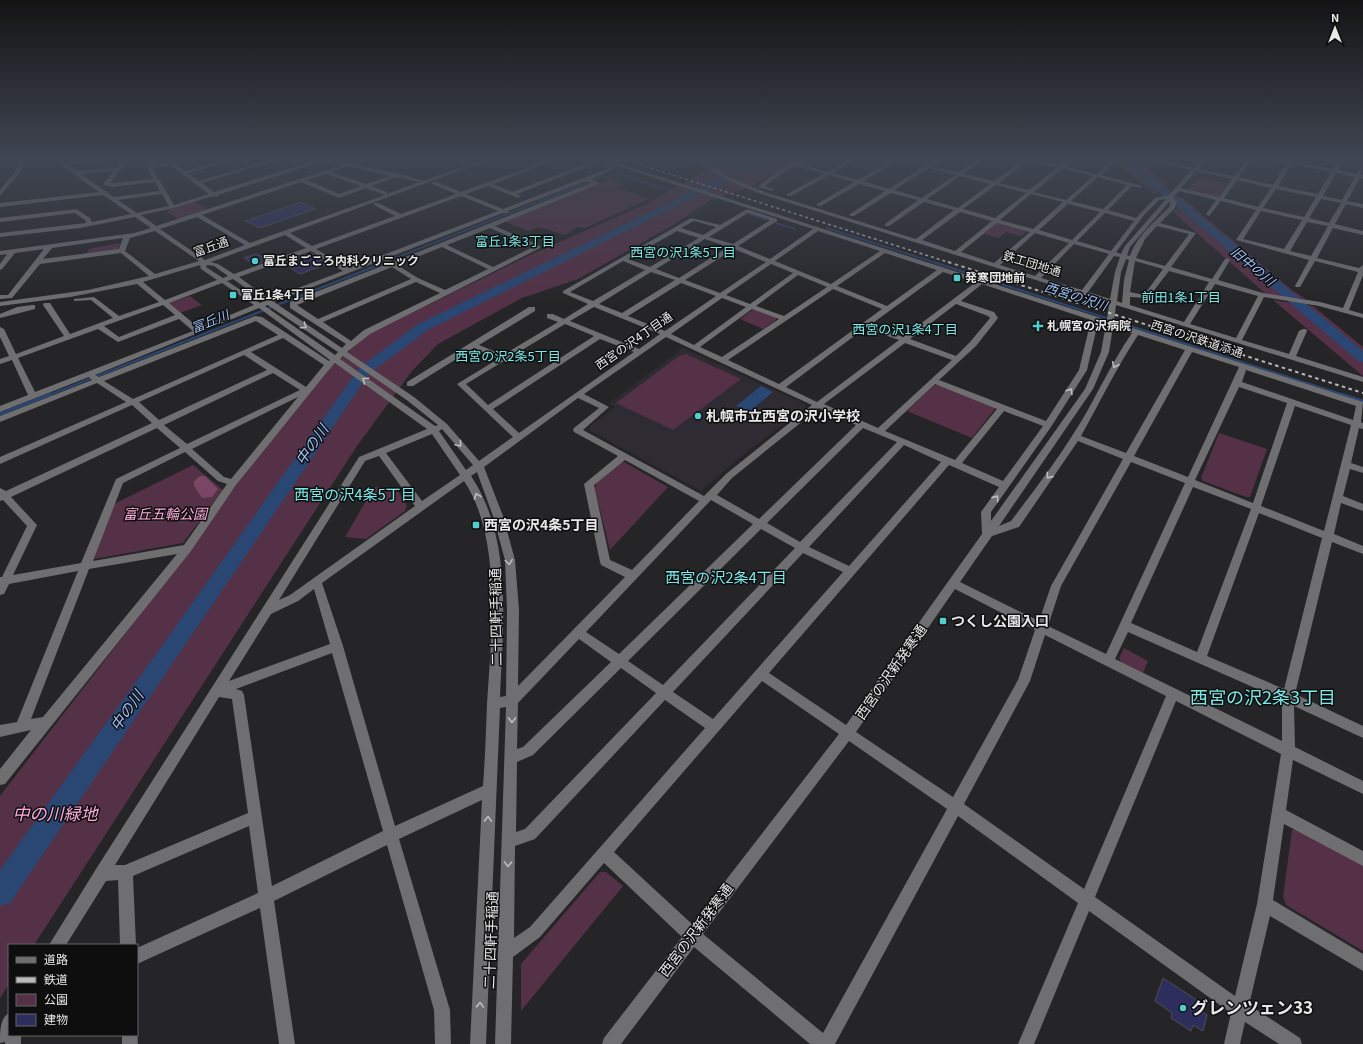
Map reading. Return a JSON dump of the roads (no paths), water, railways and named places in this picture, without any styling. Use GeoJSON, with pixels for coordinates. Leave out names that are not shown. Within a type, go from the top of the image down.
{"type":"FeatureCollection","features":[{"type":"Feature","properties":{"kind":"street","name":"二十四軒手稲通"},"geometry":{"type":"LineString","coordinates":[[126,208],[204,262],[216,265],[234,277],[265,305],[397,402],[439,428],[471,484],[486,518],[495,560],[498,611],[478,1044]]}},
{"type":"Feature","properties":{"kind":"street"},"geometry":{"type":"LineString","coordinates":[[0,235],[32,229],[89,224],[169,208]]}},
{"type":"Feature","properties":{"kind":"street"},"geometry":{"type":"LineString","coordinates":[[0,253],[127,236],[216,208]]}},
{"type":"Feature","properties":{"kind":"street"},"geometry":{"type":"LineString","coordinates":[[294,230],[302,224],[346,208]]}},
{"type":"Feature","properties":{"kind":"street","name":"富丘通"},"geometry":{"type":"LineString","coordinates":[[0,304],[54,298],[154,277],[204,262],[355,208]]}},
{"type":"Feature","properties":{"kind":"street"},"geometry":{"type":"LineString","coordinates":[[294,230],[314,226],[366,208]]}},
{"type":"Feature","properties":{"kind":"street"},"geometry":{"type":"LineString","coordinates":[[384,208],[401,216]]}},
{"type":"Feature","properties":{"kind":"street"},"geometry":{"type":"LineString","coordinates":[[0,362],[424,208]]}},
{"type":"Feature","properties":{"kind":"street"},"geometry":{"type":"LineString","coordinates":[[495,208],[508,213]]}},
{"type":"Feature","properties":{"kind":"street"},"geometry":{"type":"LineString","coordinates":[[0,419],[198,331],[348,271],[441,244],[488,226],[517,208]]}},
{"type":"Feature","properties":{"kind":"street"},"geometry":{"type":"LineString","coordinates":[[351,344],[293,306],[293,304],[386,261],[523,208]]}},
{"type":"Feature","properties":{"kind":"street","name":"西宮の沢鉄道添通"},"geometry":{"type":"LineString","coordinates":[[752,208],[1362,405]]}},
{"type":"Feature","properties":{"kind":"street","name":"鉄工団地通"},"geometry":{"type":"LineString","coordinates":[[814,208],[995,266],[1363,380]]}},
{"type":"Feature","properties":{"kind":"street"},"geometry":{"type":"LineString","coordinates":[[829,208],[900,229],[902,232],[898,234]]}},
{"type":"Feature","properties":{"kind":"street"},"geometry":{"type":"LineString","coordinates":[[852,215],[863,208]]}},
{"type":"Feature","properties":{"kind":"street"},"geometry":{"type":"LineString","coordinates":[[887,225],[912,208]]}},
{"type":"Feature","properties":{"kind":"street"},"geometry":{"type":"LineString","coordinates":[[951,208],[1262,295],[1305,302],[1363,316]]}},
{"type":"Feature","properties":{"kind":"street"},"geometry":{"type":"LineString","coordinates":[[917,241],[962,208]]}},
{"type":"Feature","properties":{"kind":"street"},"geometry":{"type":"LineString","coordinates":[[956,253],[1012,208]]}},
{"type":"Feature","properties":{"kind":"street"},"geometry":{"type":"LineString","coordinates":[[995,266],[1060,208]]}},
{"type":"Feature","properties":{"kind":"street"},"geometry":{"type":"LineString","coordinates":[[1093,208],[1138,220]]}},
{"type":"Feature","properties":{"kind":"street"},"geometry":{"type":"LineString","coordinates":[[1037,278],[1108,208]]}},
{"type":"Feature","properties":{"kind":"street"},"geometry":{"type":"LineString","coordinates":[[1084,293],[1113,253],[1117,245],[1149,208]]}},
{"type":"Feature","properties":{"kind":"street","name":"西宮の沢新発寒通"},"geometry":{"type":"LineString","coordinates":[[610,1044],[846,734],[954,584],[987,534],[1032,473],[1089,389],[1105,352],[1118,272],[1127,248],[1161,208]]}},
{"type":"Feature","properties":{"kind":"street"},"geometry":{"type":"LineString","coordinates":[[1126,306],[1126,294],[1133,259],[1142,238],[1171,208]]}},
{"type":"Feature","properties":{"kind":"street"},"geometry":{"type":"LineString","coordinates":[[1209,214],[1214,208]]}},
{"type":"Feature","properties":{"kind":"street"},"geometry":{"type":"LineString","coordinates":[[1254,208],[1363,233]]}},
{"type":"Feature","properties":{"kind":"street"},"geometry":{"type":"LineString","coordinates":[[1286,252],[1312,208]]}},
{"type":"Feature","properties":{"kind":"street"},"geometry":{"type":"LineString","coordinates":[[1298,286],[1341,208]]}},
{"type":"Feature","properties":{"kind":"street"},"geometry":{"type":"LineString","coordinates":[[1260,209],[1239,240],[1362,270],[1345,311]]}},
{"type":"Feature","properties":{"kind":"street"},"geometry":{"type":"LineString","coordinates":[[0,220],[40,217],[76,211],[88,219],[89,224]]}},
{"type":"Feature","properties":{"kind":"street"},"geometry":{"type":"LineString","coordinates":[[519,438],[461,384],[747,211],[775,220],[622,316]]}},
{"type":"Feature","properties":{"kind":"street"},"geometry":{"type":"LineString","coordinates":[[197,214],[249,245]]}},
{"type":"Feature","properties":{"kind":"street"},"geometry":{"type":"LineString","coordinates":[[722,226],[693,219],[565,292],[665,334],[818,405],[1004,485]]}},
{"type":"Feature","properties":{"kind":"street"},"geometry":{"type":"LineString","coordinates":[[1126,294],[1146,297],[1192,233],[1156,224]]}},
{"type":"Feature","properties":{"kind":"street"},"geometry":{"type":"LineString","coordinates":[[0,779],[187,548],[233,483],[329,365],[351,344],[367,332],[492,269],[538,248],[488,226]]}},
{"type":"Feature","properties":{"kind":"street"},"geometry":{"type":"LineString","coordinates":[[677,228],[733,246],[888,309]]}},
{"type":"Feature","properties":{"kind":"street","name":"西宮の沢4丁目通"},"geometry":{"type":"LineString","coordinates":[[268,611],[294,598],[578,395],[817,229]]}},
{"type":"Feature","properties":{"kind":"street"},"geometry":{"type":"LineString","coordinates":[[286,233],[348,271]]}},
{"type":"Feature","properties":{"kind":"street"},"geometry":{"type":"LineString","coordinates":[[122,251],[127,236]]}},
{"type":"Feature","properties":{"kind":"street"},"geometry":{"type":"LineString","coordinates":[[441,244],[492,269]]}},
{"type":"Feature","properties":{"kind":"street"},"geometry":{"type":"LineString","coordinates":[[0,298],[10,296],[50,246]]}},
{"type":"Feature","properties":{"kind":"street"},"geometry":{"type":"LineString","coordinates":[[0,268],[14,251]]}},
{"type":"Feature","properties":{"kind":"street"},"geometry":{"type":"LineString","coordinates":[[38,262],[122,251],[154,277]]}},
{"type":"Feature","properties":{"kind":"street"},"geometry":{"type":"LineString","coordinates":[[722,361],[884,251]]}},
{"type":"Feature","properties":{"kind":"street"},"geometry":{"type":"LineString","coordinates":[[624,259],[785,318]]}},
{"type":"Feature","properties":{"kind":"street"},"geometry":{"type":"LineString","coordinates":[[1186,325],[1212,281],[1227,260]]}},
{"type":"Feature","properties":{"kind":"street"},"geometry":{"type":"LineString","coordinates":[[386,261],[416,279],[445,293]]}},
{"type":"Feature","properties":{"kind":"street","name":"二十四軒手稲通"},"geometry":{"type":"LineString","coordinates":[[204,262],[203,268],[265,305],[411,398],[439,428],[479,466],[498,516],[510,560],[513,610],[511,758],[503,1044]]}},
{"type":"Feature","properties":{"kind":"street"},"geometry":{"type":"LineString","coordinates":[[780,388],[942,269]]}},
{"type":"Feature","properties":{"kind":"street"},"geometry":{"type":"LineString","coordinates":[[694,348],[798,272]]}},
{"type":"Feature","properties":{"kind":"street"},"geometry":{"type":"LineString","coordinates":[[317,322],[416,279]]}},
{"type":"Feature","properties":{"kind":"street"},"geometry":{"type":"LineString","coordinates":[[138,281],[162,303],[198,331]]}},
{"type":"Feature","properties":{"kind":"street"},"geometry":{"type":"LineString","coordinates":[[493,704],[512,701],[729,476],[818,405],[981,282]]}},
{"type":"Feature","properties":{"kind":"street"},"geometry":{"type":"LineString","coordinates":[[1238,341],[1262,295]]}},
{"type":"Feature","properties":{"kind":"street"},"geometry":{"type":"LineString","coordinates":[[0,316],[20,309],[92,298],[118,319]]}},
{"type":"Feature","properties":{"kind":"street"},"geometry":{"type":"LineString","coordinates":[[880,431],[973,344],[994,318],[991,314],[955,301]]}},
{"type":"Feature","properties":{"kind":"street"},"geometry":{"type":"LineString","coordinates":[[47,305],[69,337]]}},
{"type":"Feature","properties":{"kind":"street"},"geometry":{"type":"LineString","coordinates":[[410,384],[532,309]]}},
{"type":"Feature","properties":{"kind":"street"},"geometry":{"type":"LineString","coordinates":[[100,326],[118,340],[180,316]]}},
{"type":"Feature","properties":{"kind":"street"},"geometry":{"type":"LineString","coordinates":[[550,316],[640,352]]}},
{"type":"Feature","properties":{"kind":"street"},"geometry":{"type":"LineString","coordinates":[[0,409],[250,320],[259,319],[329,365]]}},
{"type":"Feature","properties":{"kind":"street"},"geometry":{"type":"LineString","coordinates":[[1095,319],[1083,370],[1048,426],[986,512],[987,534],[1015,524],[1076,437],[1108,381],[1118,359],[1136,332]]}},
{"type":"Feature","properties":{"kind":"street"},"geometry":{"type":"LineString","coordinates":[[866,326],[957,359]]}},
{"type":"Feature","properties":{"kind":"street"},"geometry":{"type":"LineString","coordinates":[[0,329],[33,396]]}},
{"type":"Feature","properties":{"kind":"street"},"geometry":{"type":"LineString","coordinates":[[1292,358],[1303,331]]}},
{"type":"Feature","properties":{"kind":"street"},"geometry":{"type":"LineString","coordinates":[[0,462],[284,335]]}},
{"type":"Feature","properties":{"kind":"street"},"geometry":{"type":"LineString","coordinates":[[488,409],[599,336]]}},
{"type":"Feature","properties":{"kind":"street"},"geometry":{"type":"LineString","coordinates":[[473,345],[503,358]]}},
{"type":"Feature","properties":{"kind":"street"},"geometry":{"type":"LineString","coordinates":[[604,853],[692,935],[824,1044],[1024,681],[1056,586],[1190,349]]}},
{"type":"Feature","properties":{"kind":"street"},"geometry":{"type":"LineString","coordinates":[[245,352],[307,391]]}},
{"type":"Feature","properties":{"kind":"street"},"geometry":{"type":"LineString","coordinates":[[1108,662],[1237,383],[1243,366]]}},
{"type":"Feature","properties":{"kind":"street"},"geometry":{"type":"LineString","coordinates":[[0,591],[3,580],[32,525],[1,495],[159,424],[273,370]]}},
{"type":"Feature","properties":{"kind":"street"},"geometry":{"type":"LineString","coordinates":[[93,377],[133,402],[222,479],[233,483]]}},
{"type":"Feature","properties":{"kind":"street"},"geometry":{"type":"LineString","coordinates":[[934,381],[1048,426]]}},
{"type":"Feature","properties":{"kind":"street"},"geometry":{"type":"LineString","coordinates":[[1237,383],[1359,425]]}},
{"type":"Feature","properties":{"kind":"street"},"geometry":{"type":"LineString","coordinates":[[22,726],[119,481],[297,394],[307,391]]}},
{"type":"Feature","properties":{"kind":"street"},"geometry":{"type":"LineString","coordinates":[[578,395],[605,407],[577,430],[624,456],[760,524],[802,548],[850,571]]}},
{"type":"Feature","properties":{"kind":"street"},"geometry":{"type":"LineString","coordinates":[[1200,658],[1256,508],[1292,402]]}},
{"type":"Feature","properties":{"kind":"street"},"geometry":{"type":"LineString","coordinates":[[1232,1044],[1265,904],[1288,750],[1288,697],[1327,536],[1338,498],[1345,464],[1359,425],[1362,405]]}},
{"type":"Feature","properties":{"kind":"street"},"geometry":{"type":"LineString","coordinates":[[505,953],[536,932],[850,571],[1002,408]]}},
{"type":"Feature","properties":{"kind":"street"},"geometry":{"type":"LineString","coordinates":[[511,758],[528,751],[862,424]]}},
{"type":"Feature","properties":{"kind":"street"},"geometry":{"type":"LineString","coordinates":[[58,944],[362,459],[439,428]]}},
{"type":"Feature","properties":{"kind":"street"},"geometry":{"type":"LineString","coordinates":[[1076,437],[1363,550]]}},
{"type":"Feature","properties":{"kind":"street"},"geometry":{"type":"LineString","coordinates":[[508,842],[530,834],[902,442]]}},
{"type":"Feature","properties":{"kind":"street"},"geometry":{"type":"LineString","coordinates":[[380,451],[420,508]]}},
{"type":"Feature","properties":{"kind":"street"},"geometry":{"type":"LineString","coordinates":[[624,456],[589,484],[605,562],[632,575]]}},
{"type":"Feature","properties":{"kind":"street"},"geometry":{"type":"LineString","coordinates":[[1345,464],[1363,470]]}},
{"type":"Feature","properties":{"kind":"street"},"geometry":{"type":"LineString","coordinates":[[1338,498],[1363,508]]}},
{"type":"Feature","properties":{"kind":"street"},"geometry":{"type":"LineString","coordinates":[[3,580],[187,548]]}},
{"type":"Feature","properties":{"kind":"street"},"geometry":{"type":"LineString","coordinates":[[316,582],[319,587],[337,646],[442,1010],[443,1044]]}},
{"type":"Feature","properties":{"kind":"street"},"geometry":{"type":"LineString","coordinates":[[954,584],[1363,788]]}},
{"type":"Feature","properties":{"kind":"street"},"geometry":{"type":"LineString","coordinates":[[1124,625],[1288,697],[1363,732]]}},
{"type":"Feature","properties":{"kind":"street"},"geometry":{"type":"LineString","coordinates":[[578,632],[714,727]]}},
{"type":"Feature","properties":{"kind":"street"},"geometry":{"type":"LineString","coordinates":[[217,691],[337,646]]}},
{"type":"Feature","properties":{"kind":"street"},"geometry":{"type":"LineString","coordinates":[[761,674],[846,734],[956,806],[1240,1008],[1294,1044]]}},
{"type":"Feature","properties":{"kind":"street"},"geometry":{"type":"LineString","coordinates":[[217,691],[238,695],[288,1044]]}},
{"type":"Feature","properties":{"kind":"street"},"geometry":{"type":"LineString","coordinates":[[1026,1044],[1173,694]]}},
{"type":"Feature","properties":{"kind":"street"},"geometry":{"type":"LineString","coordinates":[[0,731],[45,722]]}},
{"type":"Feature","properties":{"kind":"street"},"geometry":{"type":"LineString","coordinates":[[138,956],[267,897],[391,835],[489,790]]}},
{"type":"Feature","properties":{"kind":"street"},"geometry":{"type":"LineString","coordinates":[[1279,814],[1363,860]]}},
{"type":"Feature","properties":{"kind":"street"},"geometry":{"type":"LineString","coordinates":[[102,874],[125,872],[255,817]]}},
{"type":"Feature","properties":{"kind":"street"},"geometry":{"type":"LineString","coordinates":[[125,872],[128,944]]}},
{"type":"Feature","properties":{"kind":"street"},"geometry":{"type":"LineString","coordinates":[[1265,904],[1363,963]]}},
{"type":"Feature","properties":{"kind":"street"},"geometry":{"type":"LineString","coordinates":[[0,1035],[8,1023]]}},
{"type":"Feature","properties":{"kind":"water"},"geometry":{"type":"Polygon","coordinates":[[[761,386],[773,392],[749,412],[736,406],[761,386]]]}},
{"type":"Feature","properties":{"kind":"waterway","name":"富丘川"},"geometry":{"type":"LineString","coordinates":[[383,263],[523,208]]}},
{"type":"Feature","properties":{"kind":"waterway","name":"中の川"},"geometry":{"type":"LineString","coordinates":[[0,893],[167,656],[364,371],[423,327],[667,208]]}},
{"type":"Feature","properties":{"kind":"waterway","name":"旧中の川"},"geometry":{"type":"LineString","coordinates":[[1185,208],[1363,358]]}},
{"type":"Feature","properties":{"kind":"waterway","name":"西宮の沢川"},"geometry":{"type":"LineString","coordinates":[[749,214],[766,220]]}},
{"type":"Feature","properties":{"kind":"waterway","name":"西宮の沢川"},"geometry":{"type":"LineString","coordinates":[[776,223],[795,229]]}},
{"type":"Feature","properties":{"kind":"waterway","name":"西宮の沢川"},"geometry":{"type":"LineString","coordinates":[[827,228],[936,263]]}},
{"type":"Feature","properties":{"kind":"waterway","name":"富丘川"},"geometry":{"type":"LineString","coordinates":[[49,395],[386,262]]}},
{"type":"Feature","properties":{"kind":"waterway","name":"西宮の沢川"},"geometry":{"type":"LineString","coordinates":[[933,262],[1344,395]]}},
{"type":"Feature","properties":{"kind":"waterway","name":"富丘川"},"geometry":{"type":"LineString","coordinates":[[0,414],[51,394]]}},
{"type":"Feature","properties":{"kind":"waterway","name":"西宮の沢川"},"geometry":{"type":"LineString","coordinates":[[1341,394],[1363,401]]}},
{"type":"Feature","properties":{"kind":"railway"},"geometry":{"type":"LineString","coordinates":[[776,208],[951,263]]}},
{"type":"Feature","properties":{"kind":"railway"},"geometry":{"type":"LineString","coordinates":[[948,262],[1363,393]]}},
{"type":"Feature","properties":{"kind":"place","name":"富丘まごころ内科クリニック"},"geometry":{"type":"Point","coordinates":[255,261]}},
{"type":"Feature","properties":{"kind":"place","name":"発寒団地前"},"geometry":{"type":"Point","coordinates":[957,278]}},
{"type":"Feature","properties":{"kind":"place","name":"富丘1条4丁目"},"geometry":{"type":"Point","coordinates":[233,295]}},
{"type":"Feature","properties":{"kind":"place","name":"札幌宮の沢病院"},"geometry":{"type":"Point","coordinates":[1038,326]}},
{"type":"Feature","properties":{"kind":"place","name":"札幌市立西宮の沢小学校"},"geometry":{"type":"Point","coordinates":[698,416]}},
{"type":"Feature","properties":{"kind":"place","name":"西宮の沢4条5丁目"},"geometry":{"type":"Point","coordinates":[476,525]}},
{"type":"Feature","properties":{"kind":"place","name":"つくし公園入口"},"geometry":{"type":"Point","coordinates":[943,621]}},
{"type":"Feature","properties":{"kind":"place","name":"グレンツェン33"},"geometry":{"type":"Point","coordinates":[1183,1008]}},
{"type":"Feature","properties":{"kind":"district","name":"富丘1条3丁目"},"geometry":{"type":"Point","coordinates":[515,241]}},
{"type":"Feature","properties":{"kind":"district","name":"西宮の沢1条5丁目"},"geometry":{"type":"Point","coordinates":[683,252]}},
{"type":"Feature","properties":{"kind":"district","name":"前田1条1丁目"},"geometry":{"type":"Point","coordinates":[1181,297]}},
{"type":"Feature","properties":{"kind":"district","name":"西宮の沢1条4丁目"},"geometry":{"type":"Point","coordinates":[905,329]}},
{"type":"Feature","properties":{"kind":"district","name":"西宮の沢2条5丁目"},"geometry":{"type":"Point","coordinates":[508,356]}},
{"type":"Feature","properties":{"kind":"district","name":"西宮の沢4条5丁目"},"geometry":{"type":"Point","coordinates":[355,495]}},
{"type":"Feature","properties":{"kind":"district","name":"西宮の沢2条4丁目"},"geometry":{"type":"Point","coordinates":[726,578]}},
{"type":"Feature","properties":{"kind":"district","name":"西宮の沢2条3丁目"},"geometry":{"type":"Point","coordinates":[1263,698]}},
{"type":"Feature","properties":{"kind":"park label","name":"富丘五輪公園"},"geometry":{"type":"Point","coordinates":[165,514]}},
{"type":"Feature","properties":{"kind":"park label","name":"中の川緑地"},"geometry":{"type":"Point","coordinates":[55,814]}}]}
